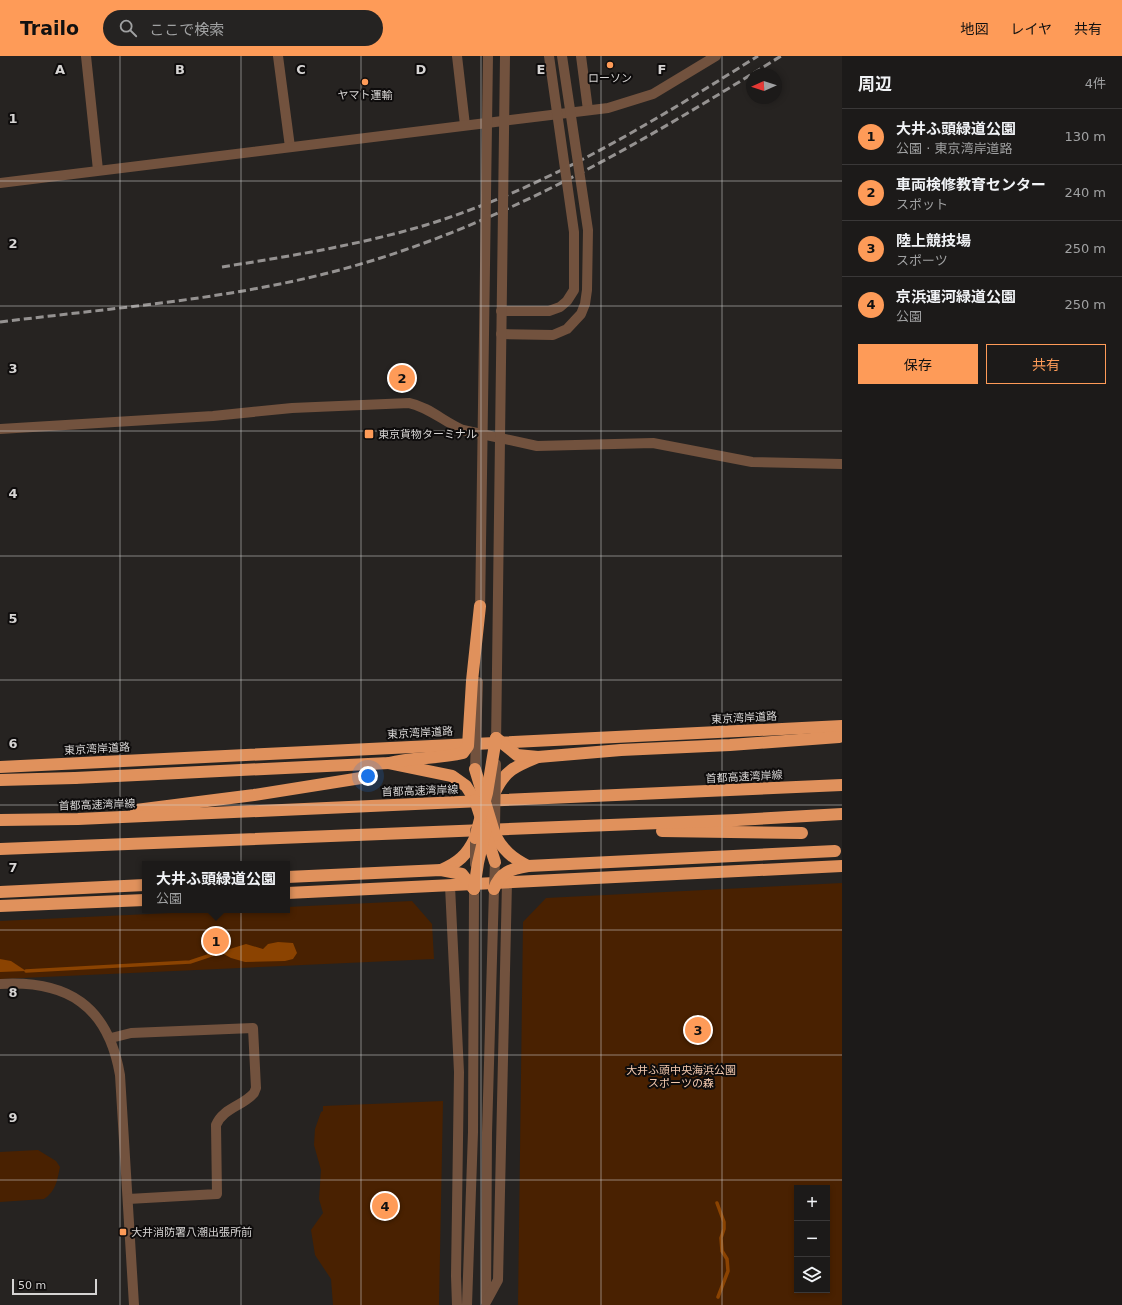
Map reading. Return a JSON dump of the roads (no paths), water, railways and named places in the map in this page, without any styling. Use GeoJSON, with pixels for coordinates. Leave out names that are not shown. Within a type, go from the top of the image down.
{"type":"FeatureCollection","features":[{"type":"Feature","properties":{"kind":"highway"},"geometry":{"type":"LineString","coordinates":[[0,780],[75,778],[389,763],[408,758],[455,755],[466,750],[468,746],[472,682],[480,606]]}},
{"type":"Feature","properties":{"kind":"highway"},"geometry":{"type":"LineString","coordinates":[[480,800],[496,738],[517,755],[538,757],[621,750],[730,745],[841,734]]}},
{"type":"Feature","properties":{"kind":"highway","name":"東京湾岸道路"},"geometry":{"type":"LineString","coordinates":[[0,767],[841,734]]}},
{"type":"Feature","properties":{"kind":"highway"},"geometry":{"type":"LineString","coordinates":[[441,870],[464,857],[475,838],[501,779],[508,772],[538,757]]}},
{"type":"Feature","properties":{"kind":"highway"},"geometry":{"type":"LineString","coordinates":[[389,763],[452,776],[466,786],[480,800]]}},
{"type":"Feature","properties":{"kind":"highway"},"geometry":{"type":"LineString","coordinates":[[475,769],[480,800],[490,832],[495,862]]}},
{"type":"Feature","properties":{"kind":"highway"},"geometry":{"type":"LineString","coordinates":[[78,820],[95,815],[254,795],[361,778]]}},
{"type":"Feature","properties":{"kind":"highway","name":"首都高速湾岸線"},"geometry":{"type":"LineString","coordinates":[[0,820],[78,820],[842,785]]}},
{"type":"Feature","properties":{"kind":"highway"},"geometry":{"type":"LineString","coordinates":[[0,849],[563,828],[842,814]]}},
{"type":"Feature","properties":{"kind":"highway"},"geometry":{"type":"LineString","coordinates":[[563,828],[802,833]]}},
{"type":"Feature","properties":{"kind":"highway"},"geometry":{"type":"LineString","coordinates":[[490,832],[512,858],[528,866]]}},
{"type":"Feature","properties":{"kind":"highway"},"geometry":{"type":"LineString","coordinates":[[474,889],[478,863],[490,832]]}},
{"type":"Feature","properties":{"kind":"highway"},"geometry":{"type":"LineString","coordinates":[[494,889],[498,878],[503,874],[516,868],[528,866],[838,851]]}},
{"type":"Feature","properties":{"kind":"highway"},"geometry":{"type":"LineString","coordinates":[[290,893],[842,866]]}},
{"type":"Feature","properties":{"kind":"highway"},"geometry":{"type":"LineString","coordinates":[[290,878],[441,870],[462,874],[474,889]]}},
{"type":"Feature","properties":{"kind":"highway"},"geometry":{"type":"LineString","coordinates":[[0,892],[142,885]]}},
{"type":"Feature","properties":{"kind":"highway"},"geometry":{"type":"LineString","coordinates":[[0,901],[58,889]]}},
{"type":"Feature","properties":{"kind":"highway"},"geometry":{"type":"LineString","coordinates":[[0,906],[142,900]]}},
{"type":"Feature","properties":{"kind":"street"},"geometry":{"type":"LineString","coordinates":[[86,56],[98,170]]}},
{"type":"Feature","properties":{"kind":"street"},"geometry":{"type":"LineString","coordinates":[[278,56],[290,147]]}},
{"type":"Feature","properties":{"kind":"street"},"geometry":{"type":"LineString","coordinates":[[457,56],[465,125]]}},
{"type":"Feature","properties":{"kind":"street"},"geometry":{"type":"LineString","coordinates":[[475,769],[480,606],[488,56]]}},
{"type":"Feature","properties":{"kind":"street"},"geometry":{"type":"LineString","coordinates":[[490,832],[495,792],[505,56]]}},
{"type":"Feature","properties":{"kind":"street"},"geometry":{"type":"LineString","coordinates":[[501,311],[550,311],[560,307],[568,301],[574,290],[574,232],[549,56]]}},
{"type":"Feature","properties":{"kind":"street"},"geometry":{"type":"LineString","coordinates":[[501,334],[553,335],[566,329],[581,314],[585,304],[588,290],[588,230],[562,56]]}},
{"type":"Feature","properties":{"kind":"street"},"geometry":{"type":"LineString","coordinates":[[580,56],[588,110]]}},
{"type":"Feature","properties":{"kind":"street"},"geometry":{"type":"LineString","coordinates":[[0,183],[608,108],[653,94],[716,56]]}},
{"type":"Feature","properties":{"kind":"street"},"geometry":{"type":"LineString","coordinates":[[0,429],[213,416],[292,408],[409,403],[426,409],[463,430],[538,446],[652,442],[752,462],[842,464]]}},
{"type":"Feature","properties":{"kind":"street"},"geometry":{"type":"LineString","coordinates":[[467,1305],[473,1132],[475,838],[480,800]]}},
{"type":"Feature","properties":{"kind":"street"},"geometry":{"type":"LineString","coordinates":[[486,1304],[487,1134],[495,862]]}},
{"type":"Feature","properties":{"kind":"street"},"geometry":{"type":"LineString","coordinates":[[486,1304],[498,1280],[507,882]]}},
{"type":"Feature","properties":{"kind":"street"},"geometry":{"type":"LineString","coordinates":[[450,886],[458,1072],[457,1305]]}},
{"type":"Feature","properties":{"kind":"street"},"geometry":{"type":"LineString","coordinates":[[0,984],[41,985],[65,993],[81,1002],[92,1012],[106,1029],[111,1038],[117,1056],[120,1075],[134,1305]]}},
{"type":"Feature","properties":{"kind":"street"},"geometry":{"type":"LineString","coordinates":[[111,1038],[131,1033],[253,1028],[256,1088],[254,1093],[226,1111],[219,1118],[216,1125],[217,1194],[128,1199]]}},
{"type":"Feature","properties":{"kind":"waterway"},"geometry":{"type":"LineString","coordinates":[[26,971],[190,962],[220,952]]}},
{"type":"Feature","properties":{"kind":"waterway"},"geometry":{"type":"LineString","coordinates":[[717,1203],[724,1222],[724,1229],[721,1238],[722,1251],[727,1259],[728,1271],[718,1297]]}},
{"type":"Feature","properties":{"kind":"railway"},"geometry":{"type":"LineString","coordinates":[[222,267],[350,244],[426,225],[470,210],[556,173],[598,151],[679,105],[758,56]]}},
{"type":"Feature","properties":{"kind":"railway"},"geometry":{"type":"LineString","coordinates":[[0,322],[167,302],[250,290],[332,272],[392,254],[451,233],[564,181],[620,152],[674,121],[781,56]]}},
{"type":"Feature","properties":{"kind":"place","name":"ローソン"},"geometry":{"type":"Point","coordinates":[610,65]}},
{"type":"Feature","properties":{"kind":"place","name":"ヤマト運輸"},"geometry":{"type":"Point","coordinates":[365,82]}},
{"type":"Feature","properties":{"kind":"place","name":"車両検修教育センター"},"geometry":{"type":"Point","coordinates":[402,378]}},
{"type":"Feature","properties":{"kind":"place","name":"東京貨物ターミナル"},"geometry":{"type":"Point","coordinates":[369,434]}},
{"type":"Feature","properties":{"kind":"place","name":"大井ふ頭緑道公園"},"geometry":{"type":"Point","coordinates":[216,941]}},
{"type":"Feature","properties":{"kind":"place","name":"陸上競技場"},"geometry":{"type":"Point","coordinates":[698,1030]}},
{"type":"Feature","properties":{"kind":"place","name":"京浜運河緑道公園"},"geometry":{"type":"Point","coordinates":[385,1206]}},
{"type":"Feature","properties":{"kind":"place","name":"大井消防署八潮出張所前"},"geometry":{"type":"Point","coordinates":[123,1232]}},
{"type":"Feature","properties":{"kind":"park label","name":"大井ふ頭中央海浜公園 スポーツの森"},"geometry":{"type":"Point","coordinates":[681,1076]}}]}
